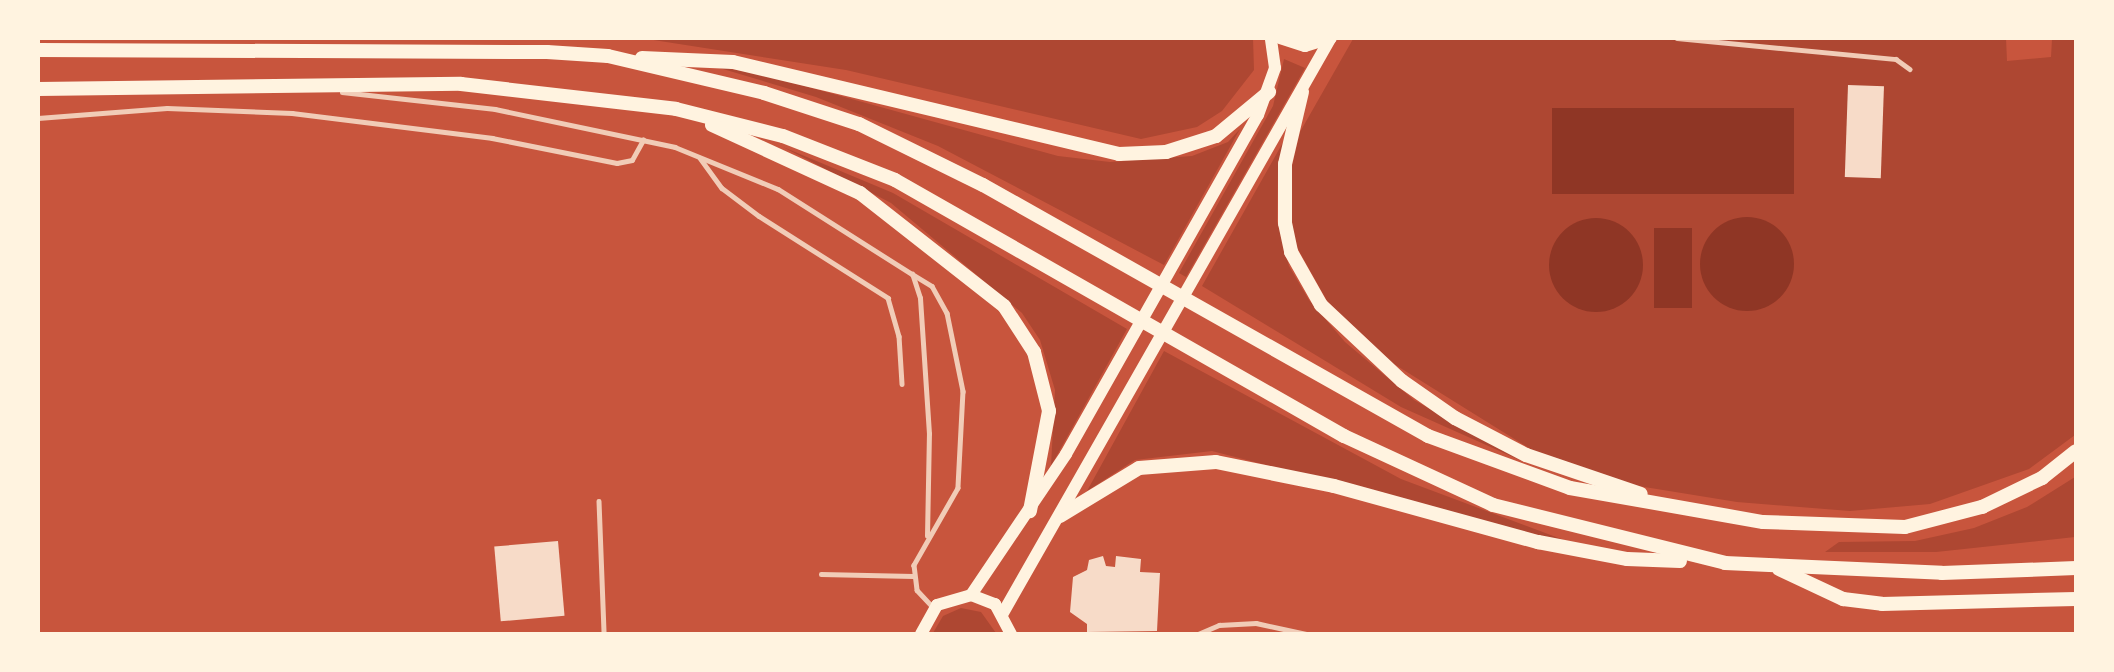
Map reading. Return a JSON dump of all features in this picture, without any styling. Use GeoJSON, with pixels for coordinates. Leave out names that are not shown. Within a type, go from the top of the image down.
{"type":"FeatureCollection","features":[{"type":"Feature","properties":{"kind":"highway"},"geometry":{"type":"LineString","coordinates":[[38,50],[446,47],[733,62],[1119,154],[1166,152],[1216,136],[1269,92]]}},
{"type":"Feature","properties":{"kind":"highway"},"geometry":{"type":"LineString","coordinates":[[608,56],[764,93],[859,124],[1205,307],[1465,452],[1570,488],[1716,517],[1825,528],[1905,527],[1982,507],[2042,478],[2076,451]]}},
{"type":"Feature","properties":{"kind":"highway"},"geometry":{"type":"LineString","coordinates":[[38,89],[461,84],[676,109],[854,162],[1126,311],[1344,436],[1493,505],[1725,564]]}},
{"type":"Feature","properties":{"kind":"highway"},"geometry":{"type":"LineString","coordinates":[[1302,92],[1285,164],[1285,223],[1305,282],[1345,330],[1455,418],[1526,455],[1716,517]]}},
{"type":"Feature","properties":{"kind":"highway"},"geometry":{"type":"LineString","coordinates":[[676,109],[860,193],[1004,306],[1034,352],[1049,411],[1030,512]]}},
{"type":"Feature","properties":{"kind":"highway"},"geometry":{"type":"LineString","coordinates":[[1060,516],[1139,468],[1216,461],[1550,544],[1627,559],[1942,573],[2075,568]]}},
{"type":"Feature","properties":{"kind":"highway"},"geometry":{"type":"LineString","coordinates":[[1775,567],[1843,599],[1882,604],[2076,599]]}},
{"type":"Feature","properties":{"kind":"main road"},"geometry":{"type":"LineString","coordinates":[[921,634],[934,608],[971,595],[1030,512],[1269,92],[1275,68],[1271,38]]}},
{"type":"Feature","properties":{"kind":"main road"},"geometry":{"type":"LineString","coordinates":[[1280,38],[1305,46],[1330,39]]}},
{"type":"Feature","properties":{"kind":"main road"},"geometry":{"type":"LineString","coordinates":[[1003,613],[1330,39]]}},
{"type":"Feature","properties":{"kind":"main road"},"geometry":{"type":"LineString","coordinates":[[971,595],[1003,613],[1011,634]]}},
{"type":"Feature","properties":{"kind":"lane"},"geometry":{"type":"LineString","coordinates":[[1677,38],[1896,59],[1910,69]]}},
{"type":"Feature","properties":{"kind":"lane"},"geometry":{"type":"LineString","coordinates":[[287,85],[495,109],[643,140],[699,157],[778,189],[932,286],[947,313],[963,391],[958,488],[951,509],[927,536]]}},
{"type":"Feature","properties":{"kind":"lane"},"geometry":{"type":"LineString","coordinates":[[38,118],[167,108],[292,113],[392,123],[617,163],[632,159],[643,140]]}},
{"type":"Feature","properties":{"kind":"lane"},"geometry":{"type":"LineString","coordinates":[[699,157],[722,188],[759,216],[888,298],[899,337],[902,384]]}},
{"type":"Feature","properties":{"kind":"lane"},"geometry":{"type":"LineString","coordinates":[[912,274],[920,298],[929,435],[927,536],[913,576]]}},
{"type":"Feature","properties":{"kind":"lane"},"geometry":{"type":"LineString","coordinates":[[598,501],[604,634]]}},
{"type":"Feature","properties":{"kind":"lane"},"geometry":{"type":"LineString","coordinates":[[821,574],[913,576]]}},
{"type":"Feature","properties":{"kind":"lane"},"geometry":{"type":"LineString","coordinates":[[913,576],[934,608]]}},
{"type":"Feature","properties":{"kind":"lane"},"geometry":{"type":"LineString","coordinates":[[1198,634],[1219,625],[1256,623],[1306,634]]}},
{"type":"Feature","properties":{"kind":"shaded area"},"geometry":{"type":"Polygon","coordinates":[[[1253,38],[1254,70],[1222,111],[1197,127],[1141,139],[846,70],[647,39],[1253,38]]]}},
{"type":"Feature","properties":{"kind":"shaded area"},"geometry":{"type":"Polygon","coordinates":[[[2006,38],[2007,61],[2051,57],[2052,39],[2075,39],[2075,435],[2029,469],[1930,504],[1850,511],[1737,502],[1626,484],[1532,450],[1394,364],[1327,301],[1294,242],[1288,183],[1300,132],[1353,39],[2006,38]]]}},
{"type":"Feature","properties":{"kind":"shaded area"},"geometry":{"type":"Polygon","coordinates":[[[1284,59],[1305,68],[1186,277],[1179,273],[1273,106],[1284,59]]]}},
{"type":"Feature","properties":{"kind":"shaded area"},"geometry":{"type":"Polygon","coordinates":[[[713,66],[761,74],[1058,156],[1110,162],[1192,156],[1228,142],[1240,129],[1164,265],[938,146],[816,97],[713,66]]]}},
{"type":"Feature","properties":{"kind":"shaded area"},"geometry":{"type":"Polygon","coordinates":[[[1552,108],[1794,108],[1794,194],[1552,194],[1552,108]]]}},
{"type":"Feature","properties":{"kind":"shaded area"},"geometry":{"type":"Polygon","coordinates":[[[1290,130],[1278,166],[1277,221],[1289,266],[1309,300],[1345,342],[1414,400],[1522,461],[1401,407],[1202,286],[1290,130]]]}},
{"type":"Feature","properties":{"kind":"shaded area"},"geometry":{"type":"Polygon","coordinates":[[[783,147],[893,193],[1127,329],[1051,466],[1055,390],[1040,340],[1022,313],[891,203],[783,147]]]}},
{"type":"Feature","properties":{"kind":"shaded area"},"geometry":{"type":"Polygon","coordinates":[[[1747,217],[1765,221],[1780,231],[1790,246],[1794,264],[1790,282],[1780,297],[1765,307],[1747,311],[1729,307],[1714,297],[1704,282],[1700,264],[1704,246],[1714,231],[1729,221],[1747,217]]]}},
{"type":"Feature","properties":{"kind":"shaded area"},"geometry":{"type":"Polygon","coordinates":[[[1596,218],[1614,222],[1629,232],[1639,247],[1643,265],[1639,283],[1629,298],[1614,308],[1596,312],[1578,308],[1563,298],[1553,283],[1549,265],[1553,247],[1563,232],[1578,222],[1596,218]]]}},
{"type":"Feature","properties":{"kind":"shaded area"},"geometry":{"type":"Polygon","coordinates":[[[1654,228],[1692,228],[1692,308],[1654,308],[1654,228]]]}},
{"type":"Feature","properties":{"kind":"shaded area"},"geometry":{"type":"Polygon","coordinates":[[[1164,351],[1401,479],[1580,546],[1212,451],[1135,460],[1087,491],[1164,351]]]}},
{"type":"Feature","properties":{"kind":"shaded area"},"geometry":{"type":"Polygon","coordinates":[[[2075,477],[2075,537],[1936,552],[1825,552],[1839,542],[1915,541],[1974,528],[2027,507],[2075,477]]]}},
{"type":"Feature","properties":{"kind":"shaded area"},"geometry":{"type":"Polygon","coordinates":[[[961,608],[981,612],[996,633],[933,633],[943,616],[961,608]]]}},
{"type":"Feature","properties":{"kind":"building"},"geometry":{"type":"Polygon","coordinates":[[[1848,85],[1884,86],[1881,178],[1845,177],[1848,85]]]}},
{"type":"Feature","properties":{"kind":"building"},"geometry":{"type":"Polygon","coordinates":[[[558,541],[565,616],[501,621],[494,547],[558,541]]]}},
{"type":"Feature","properties":{"kind":"building"},"geometry":{"type":"Polygon","coordinates":[[[1103,556],[1106,566],[1115,567],[1116,556],[1141,559],[1140,572],[1160,573],[1157,631],[1087,632],[1087,624],[1070,612],[1073,577],[1087,570],[1089,560],[1103,556]]]}}]}
